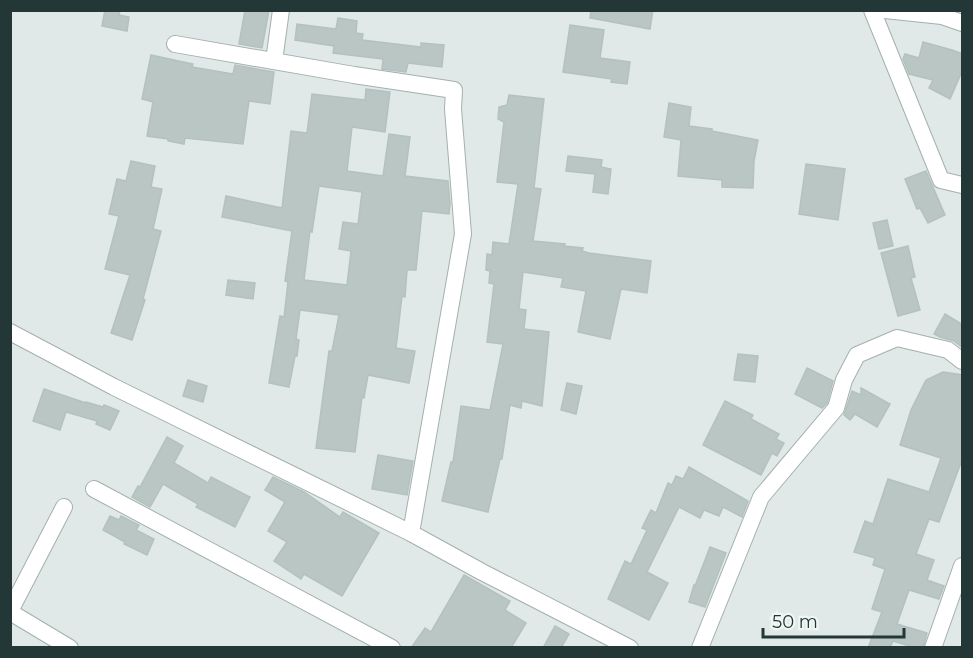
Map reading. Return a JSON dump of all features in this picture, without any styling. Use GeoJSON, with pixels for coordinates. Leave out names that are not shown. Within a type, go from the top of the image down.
{"type":"FeatureCollection","features":[{"type":"Feature","properties":{"kind":"street"},"geometry":{"type":"LineString","coordinates":[[274,61],[281,10]]}},
{"type":"Feature","properties":{"kind":"street"},"geometry":{"type":"LineString","coordinates":[[872,10],[941,180],[963,185]]}},
{"type":"Feature","properties":{"kind":"street"},"geometry":{"type":"LineString","coordinates":[[885,10],[942,16],[963,23]]}},
{"type":"Feature","properties":{"kind":"street"},"geometry":{"type":"LineString","coordinates":[[175,44],[454,90],[453,109],[463,234],[411,533]]}},
{"type":"Feature","properties":{"kind":"street"},"geometry":{"type":"LineString","coordinates":[[10,332],[114,387],[411,533],[630,648]]}},
{"type":"Feature","properties":{"kind":"street"},"geometry":{"type":"LineString","coordinates":[[700,648],[761,497],[836,408],[844,380],[857,355],[897,338],[948,350],[963,361]]}},
{"type":"Feature","properties":{"kind":"street"},"geometry":{"type":"LineString","coordinates":[[94,489],[392,648]]}},
{"type":"Feature","properties":{"kind":"street"},"geometry":{"type":"LineString","coordinates":[[64,507],[10,611],[69,648]]}},
{"type":"Feature","properties":{"kind":"street"},"geometry":{"type":"LineString","coordinates":[[933,648],[963,566]]}},
{"type":"Feature","properties":{"kind":"building"},"geometry":{"type":"Polygon","coordinates":[[[105,10],[120,10],[119,15],[129,17],[127,31],[102,26],[105,10]]]}},
{"type":"Feature","properties":{"kind":"building"},"geometry":{"type":"Polygon","coordinates":[[[245,10],[269,10],[262,48],[239,44],[245,10]]]}},
{"type":"Feature","properties":{"kind":"building"},"geometry":{"type":"Polygon","coordinates":[[[591,10],[653,10],[650,29],[590,18],[591,10]]]}},
{"type":"Feature","properties":{"kind":"building"},"geometry":{"type":"Polygon","coordinates":[[[338,18],[357,21],[356,33],[363,34],[362,40],[421,47],[421,43],[444,45],[442,67],[408,63],[406,72],[382,69],[383,59],[333,53],[334,46],[295,40],[297,24],[336,29],[338,18]]]}},
{"type":"Feature","properties":{"kind":"building"},"geometry":{"type":"Polygon","coordinates":[[[570,25],[604,30],[600,58],[630,62],[627,84],[611,82],[612,79],[563,72],[570,25]]]}},
{"type":"Feature","properties":{"kind":"building"},"geometry":{"type":"Polygon","coordinates":[[[923,42],[963,54],[963,69],[950,99],[929,88],[933,80],[909,74],[903,59],[905,54],[919,58],[923,42]]]}},
{"type":"Feature","properties":{"kind":"building"},"geometry":{"type":"Polygon","coordinates":[[[151,55],[193,64],[192,67],[233,74],[235,65],[274,72],[270,104],[249,101],[243,144],[185,138],[184,144],[147,136],[153,102],[142,99],[151,55]]]}},
{"type":"Feature","properties":{"kind":"building"},"geometry":{"type":"Polygon","coordinates":[[[366,89],[390,92],[385,132],[352,127],[347,171],[383,176],[389,134],[410,137],[405,176],[448,181],[450,204],[449,214],[422,211],[416,270],[407,270],[396,348],[415,351],[409,383],[368,375],[364,398],[362,397],[355,452],[316,448],[329,351],[332,351],[339,315],[300,310],[296,339],[299,340],[297,356],[295,356],[289,387],[269,383],[280,316],[284,317],[288,282],[285,281],[292,231],[222,217],[226,196],[282,208],[291,131],[307,133],[312,94],[365,100],[366,89]],[[319,186],[304,280],[347,285],[351,251],[339,249],[343,222],[358,224],[362,192],[319,186]]]}},
{"type":"Feature","properties":{"kind":"building"},"geometry":{"type":"Polygon","coordinates":[[[509,95],[544,99],[534,188],[541,189],[533,241],[565,244],[564,246],[583,248],[582,251],[589,253],[651,261],[647,293],[621,289],[610,339],[578,332],[586,291],[561,287],[563,278],[523,272],[519,309],[526,310],[524,329],[549,332],[542,406],[522,401],[521,408],[510,405],[502,459],[500,459],[488,512],[442,501],[451,462],[453,462],[461,406],[490,410],[503,344],[487,342],[494,284],[489,283],[490,271],[486,270],[487,254],[492,255],[493,242],[509,244],[518,184],[497,182],[504,122],[498,119],[499,107],[507,105],[509,95]]]}},
{"type":"Feature","properties":{"kind":"building"},"geometry":{"type":"Polygon","coordinates":[[[669,103],[691,107],[689,126],[758,140],[754,161],[753,188],[722,187],[722,180],[678,176],[681,140],[664,137],[669,103]]]}},
{"type":"Feature","properties":{"kind":"building"},"geometry":{"type":"Polygon","coordinates":[[[568,156],[602,160],[601,167],[611,169],[608,194],[593,192],[595,174],[566,171],[568,156]]]}},
{"type":"Feature","properties":{"kind":"building"},"geometry":{"type":"Polygon","coordinates":[[[131,161],[155,166],[151,187],[162,189],[153,229],[161,231],[143,299],[145,300],[132,340],[111,333],[130,275],[105,269],[119,216],[109,214],[117,179],[126,181],[131,161]]]}},
{"type":"Feature","properties":{"kind":"building"},"geometry":{"type":"Polygon","coordinates":[[[806,164],[845,169],[838,220],[799,214],[806,164]]]}},
{"type":"Feature","properties":{"kind":"building"},"geometry":{"type":"Polygon","coordinates":[[[926,171],[945,215],[928,223],[920,208],[917,209],[905,179],[926,171]]]}},
{"type":"Feature","properties":{"kind":"building"},"geometry":{"type":"Polygon","coordinates":[[[887,220],[893,246],[879,249],[873,223],[887,220]]]}},
{"type":"Feature","properties":{"kind":"building"},"geometry":{"type":"Polygon","coordinates":[[[908,246],[915,277],[911,278],[920,310],[898,316],[881,253],[908,246]]]}},
{"type":"Feature","properties":{"kind":"building"},"geometry":{"type":"Polygon","coordinates":[[[228,280],[255,283],[253,299],[226,295],[228,280]]]}},
{"type":"Feature","properties":{"kind":"building"},"geometry":{"type":"Polygon","coordinates":[[[945,314],[963,325],[963,348],[954,341],[934,334],[945,314]]]}},
{"type":"Feature","properties":{"kind":"building"},"geometry":{"type":"Polygon","coordinates":[[[738,354],[758,356],[755,382],[734,380],[738,354]]]}},
{"type":"Feature","properties":{"kind":"building"},"geometry":{"type":"Polygon","coordinates":[[[807,368],[833,381],[827,403],[822,408],[795,394],[807,368]]]}},
{"type":"Feature","properties":{"kind":"building"},"geometry":{"type":"Polygon","coordinates":[[[943,372],[963,375],[963,457],[939,522],[929,519],[916,554],[934,560],[927,580],[944,586],[939,599],[909,590],[897,624],[927,633],[923,648],[893,641],[890,648],[868,648],[882,612],[872,609],[885,569],[873,565],[875,558],[854,552],[865,521],[873,524],[888,479],[929,492],[941,458],[900,445],[911,410],[926,380],[943,372]]]}},
{"type":"Feature","properties":{"kind":"building"},"geometry":{"type":"Polygon","coordinates":[[[188,380],[207,386],[203,402],[183,396],[188,380]]]}},
{"type":"Feature","properties":{"kind":"building"},"geometry":{"type":"Polygon","coordinates":[[[567,383],[582,386],[576,414],[561,410],[567,383]]]}},
{"type":"Feature","properties":{"kind":"building"},"geometry":{"type":"Polygon","coordinates":[[[861,388],[890,404],[877,427],[855,414],[850,420],[844,415],[852,391],[861,395],[861,388]]]}},
{"type":"Feature","properties":{"kind":"building"},"geometry":{"type":"Polygon","coordinates":[[[44,389],[119,411],[110,430],[96,424],[97,421],[66,412],[60,430],[33,421],[44,389]]]}},
{"type":"Feature","properties":{"kind":"building"},"geometry":{"type":"Polygon","coordinates":[[[725,401],[753,415],[751,419],[779,434],[776,439],[784,443],[777,456],[772,453],[761,475],[703,445],[725,401]]]}},
{"type":"Feature","properties":{"kind":"building"},"geometry":{"type":"Polygon","coordinates":[[[167,437],[183,446],[174,463],[208,483],[211,477],[250,497],[235,527],[196,507],[198,504],[163,484],[150,507],[132,497],[138,486],[140,487],[167,437]]]}},
{"type":"Feature","properties":{"kind":"building"},"geometry":{"type":"Polygon","coordinates":[[[378,455],[413,461],[407,495],[372,489],[378,455]]]}},
{"type":"Feature","properties":{"kind":"building"},"geometry":{"type":"Polygon","coordinates":[[[689,467],[748,501],[742,517],[723,507],[719,516],[704,510],[700,518],[679,507],[647,572],[668,583],[649,620],[608,599],[625,561],[631,564],[647,530],[642,528],[651,510],[656,513],[668,483],[672,485],[676,476],[683,479],[689,467]]]}},
{"type":"Feature","properties":{"kind":"building"},"geometry":{"type":"Polygon","coordinates":[[[273,477],[304,492],[340,517],[343,512],[379,533],[342,596],[304,574],[301,579],[274,561],[287,542],[268,531],[285,502],[265,490],[273,477]]]}},
{"type":"Feature","properties":{"kind":"building"},"geometry":{"type":"Polygon","coordinates":[[[110,516],[119,520],[121,516],[139,525],[136,530],[154,539],[147,555],[103,530],[110,516]]]}},
{"type":"Feature","properties":{"kind":"building"},"geometry":{"type":"Polygon","coordinates":[[[710,547],[726,553],[705,607],[689,602],[710,547]]]}},
{"type":"Feature","properties":{"kind":"building"},"geometry":{"type":"Polygon","coordinates":[[[464,575],[510,601],[505,610],[526,623],[511,648],[411,648],[425,628],[431,632],[464,575]]]}},
{"type":"Feature","properties":{"kind":"building"},"geometry":{"type":"Polygon","coordinates":[[[555,626],[569,634],[561,648],[543,648],[555,626]]]}}]}
